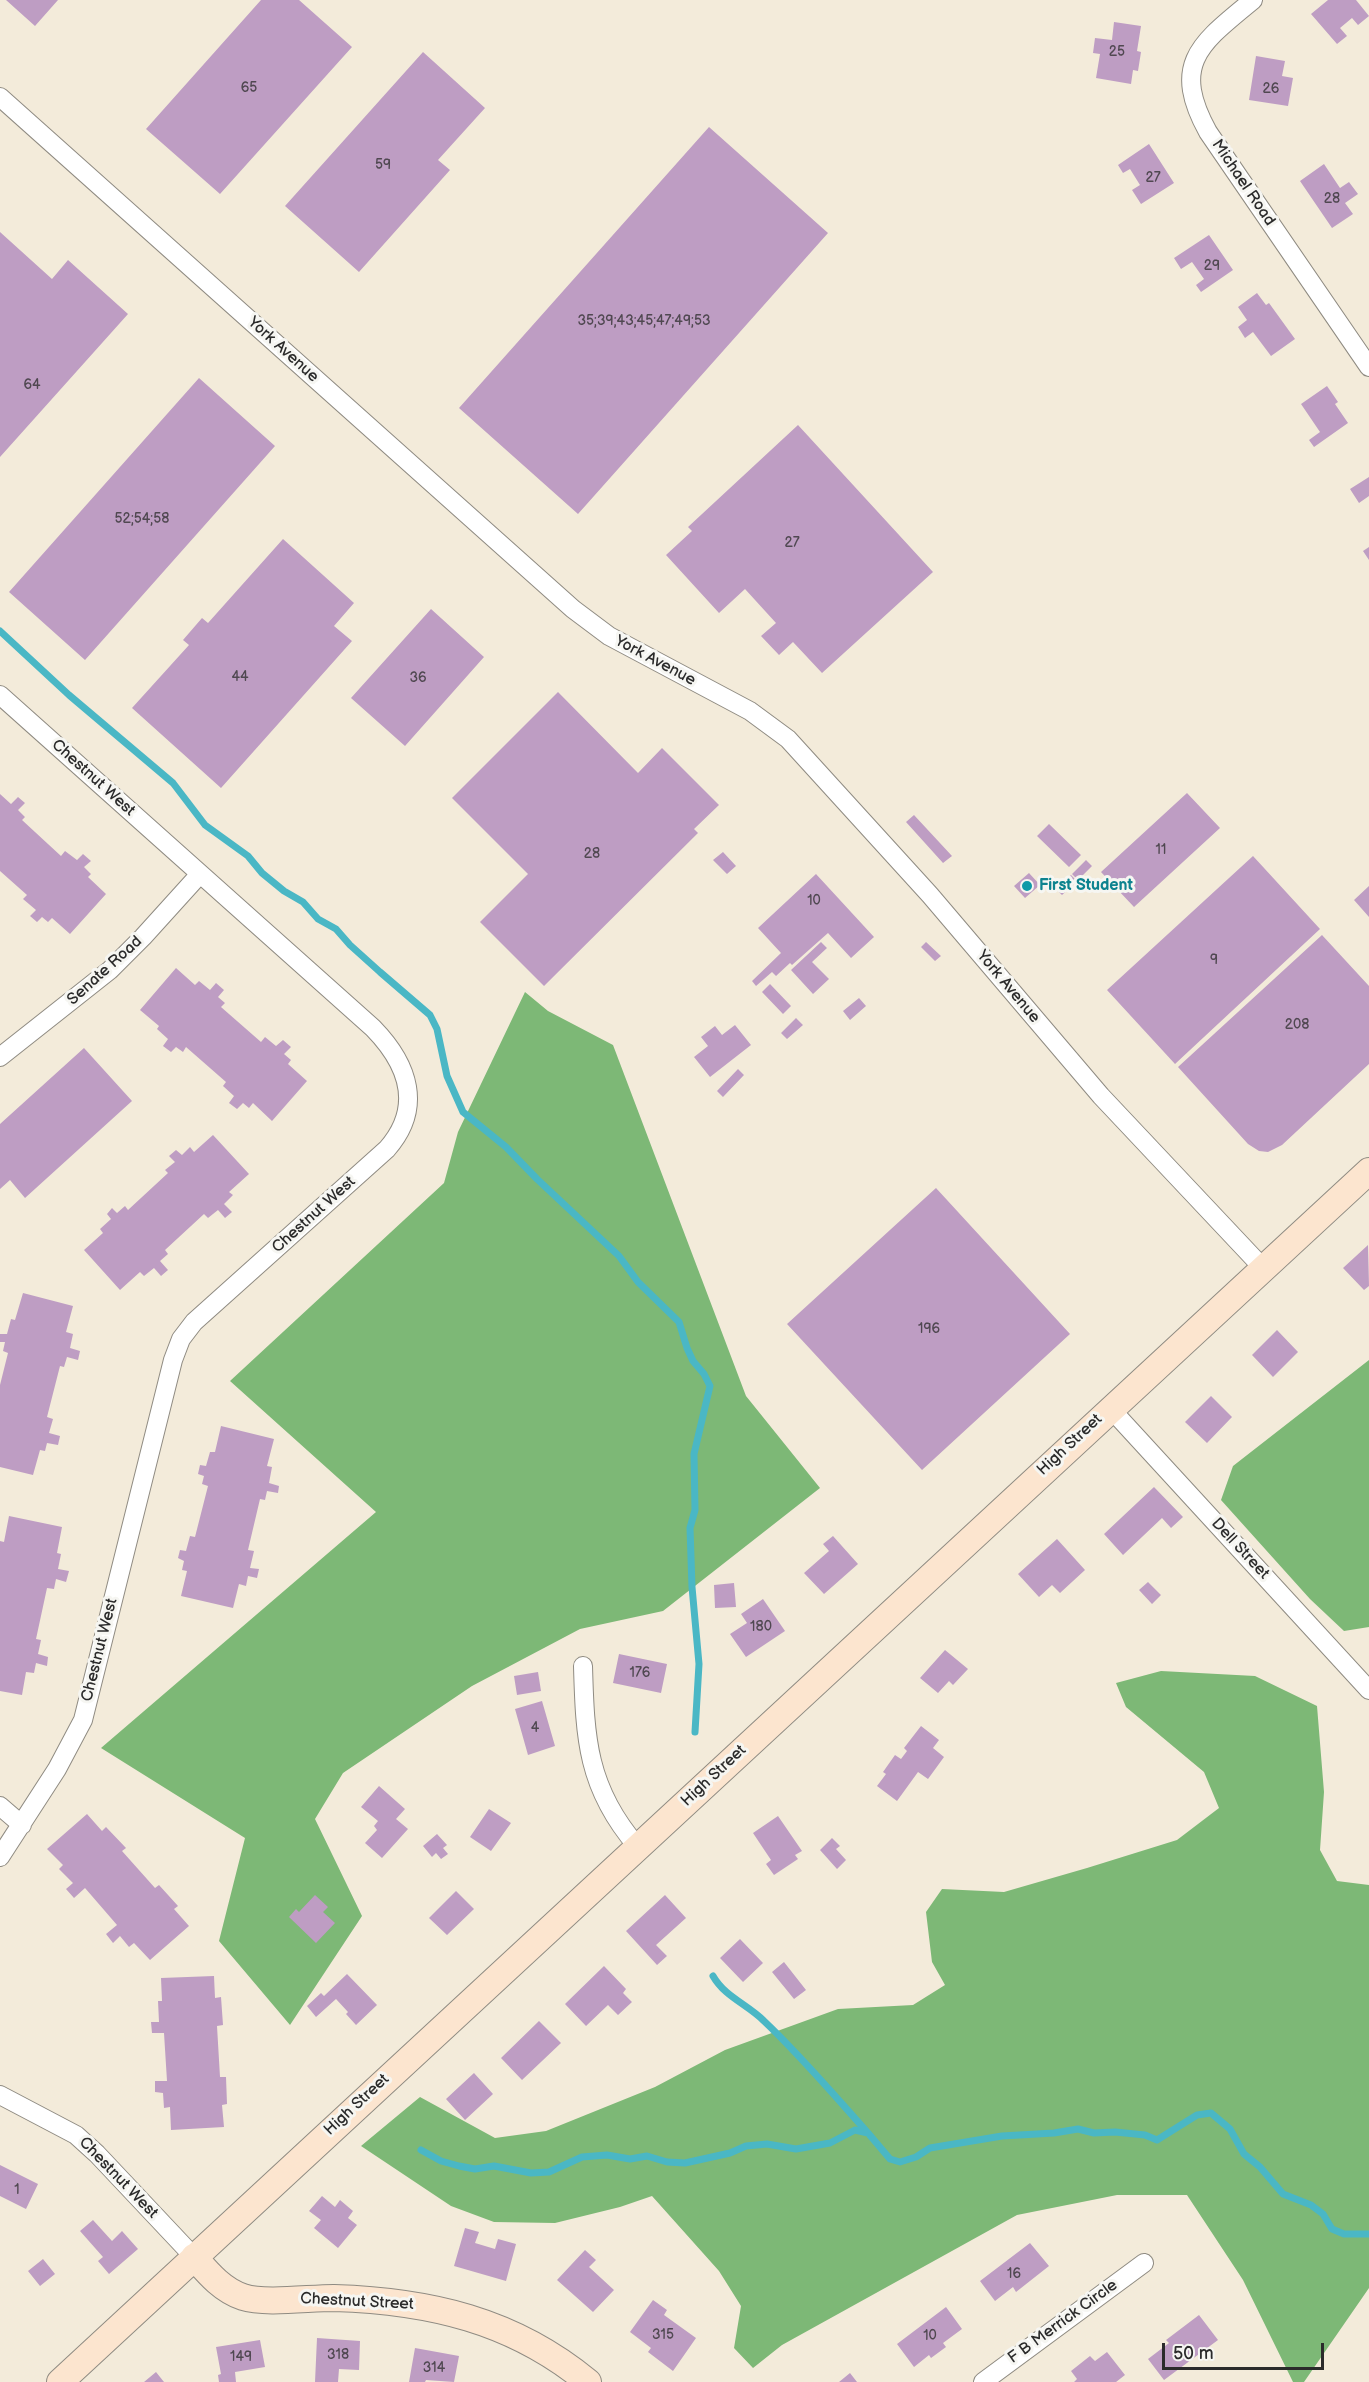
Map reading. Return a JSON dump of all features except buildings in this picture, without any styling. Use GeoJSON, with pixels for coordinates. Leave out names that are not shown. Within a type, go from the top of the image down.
{"type":"FeatureCollection","features":[{"type":"Feature","properties":{"kind":"main road","name":"High Street"},"geometry":{"type":"LineString","coordinates":[[60,2382],[1110,1408],[1369,1171]]}},
{"type":"Feature","properties":{"kind":"main road","name":"Chestnut Street"},"geometry":{"type":"LineString","coordinates":[[194,2257],[222,2286],[249,2298],[363,2299],[426,2307],[471,2318],[528,2341],[559,2360],[588,2382]]}},
{"type":"Feature","properties":{"kind":"street","name":"Michael Road"},"geometry":{"type":"LineString","coordinates":[[1253,0],[1217,30],[1198,50],[1191,76],[1196,105],[1208,132],[1369,367]]}},
{"type":"Feature","properties":{"kind":"street","name":"York Avenue"},"geometry":{"type":"LineString","coordinates":[[0,97],[578,613],[626,646],[750,711],[788,740],[930,895],[1116,1113],[1263,1268]]}},
{"type":"Feature","properties":{"kind":"street","name":"Chestnut West"},"geometry":{"type":"LineString","coordinates":[[0,695],[382,1037],[402,1070],[409,1095],[409,1109],[402,1130],[387,1149],[194,1322],[181,1339],[172,1360],[82,1720],[57,1768],[0,1857]]}},
{"type":"Feature","properties":{"kind":"street","name":"Senate Road"},"geometry":{"type":"LineString","coordinates":[[0,1057],[110,970],[200,874]]}},
{"type":"Feature","properties":{"kind":"street","name":"Dell Street"},"geometry":{"type":"LineString","coordinates":[[1110,1408],[1369,1690]]}},
{"type":"Feature","properties":{"kind":"street"},"geometry":{"type":"LineString","coordinates":[[583,1666],[585,1720],[589,1751],[596,1776],[610,1808],[637,1846]]}},
{"type":"Feature","properties":{"kind":"street"},"geometry":{"type":"LineString","coordinates":[[0,1806],[22,1825]]}},
{"type":"Feature","properties":{"kind":"street","name":"Chestnut West"},"geometry":{"type":"LineString","coordinates":[[0,2095],[53,2121],[82,2139],[194,2257]]}},
{"type":"Feature","properties":{"kind":"street","name":"F B Merrick Circle"},"geometry":{"type":"LineString","coordinates":[[982,2382],[1144,2263]]}},
{"type":"Feature","properties":{"kind":"green space"},"geometry":{"type":"Polygon","coordinates":[[[525,992],[548,1011],[613,1045],[746,1396],[820,1488],[663,1611],[580,1629],[472,1686],[343,1773],[315,1819],[362,1916],[290,2025],[219,1941],[245,1838],[101,1748],[376,1512],[230,1381],[444,1183],[458,1132],[525,992]]]}},
{"type":"Feature","properties":{"kind":"green space"},"geometry":{"type":"Polygon","coordinates":[[[1369,1360],[1369,1627],[1344,1631],[1310,1599],[1221,1500],[1233,1466],[1369,1360]]]}},
{"type":"Feature","properties":{"kind":"green space"},"geometry":{"type":"Polygon","coordinates":[[[1161,1671],[1255,1676],[1317,1706],[1324,1792],[1320,1850],[1337,1881],[1369,1885],[1369,2288],[1304,2382],[1293,2382],[1243,2280],[1187,2195],[1117,2195],[1017,2215],[782,2345],[753,2368],[734,2348],[741,2306],[719,2271],[652,2196],[620,2207],[555,2223],[494,2222],[451,2206],[361,2146],[420,2097],[495,2138],[546,2131],[655,2087],[725,2050],[838,2009],[913,2005],[945,1985],[932,1962],[926,1912],[942,1889],[1004,1892],[1087,1868],[1177,1840],[1219,1808],[1204,1772],[1126,1707],[1116,1683],[1161,1671]]]}},
{"type":"Feature","properties":{"kind":"waterway"},"geometry":{"type":"LineString","coordinates":[[0,631],[69,695],[173,783],[205,825],[248,856],[262,873],[284,891],[303,902],[318,919],[336,929],[350,945],[430,1015],[437,1029],[447,1076],[463,1112],[506,1147],[619,1256],[638,1282],[679,1322],[693,1361],[710,1386],[694,1454],[695,1510],[690,1528],[692,1587],[699,1664],[695,1732]]}},
{"type":"Feature","properties":{"kind":"waterway"},"geometry":{"type":"LineString","coordinates":[[713,1976],[724,1990],[778,2034],[868,2133]]}},
{"type":"Feature","properties":{"kind":"waterway"},"geometry":{"type":"LineString","coordinates":[[421,2150],[441,2161],[459,2166],[475,2169],[494,2166],[531,2173],[549,2172],[582,2157],[607,2155],[630,2159],[647,2156],[667,2162],[685,2163],[730,2153],[746,2146],[767,2144],[796,2149],[830,2143],[855,2130],[868,2133],[890,2159],[900,2162],[916,2157],[930,2148],[1002,2136],[1078,2129],[1094,2133],[1115,2132],[1145,2135],[1157,2140],[1197,2115],[1211,2113],[1230,2129],[1244,2154],[1260,2167],[1283,2194],[1311,2205],[1323,2214],[1332,2229],[1344,2234],[1369,2234]]}},
{"type":"Feature","properties":{"kind":"place","name":"First Student"},"geometry":{"type":"Point","coordinates":[1027,886]}}]}
